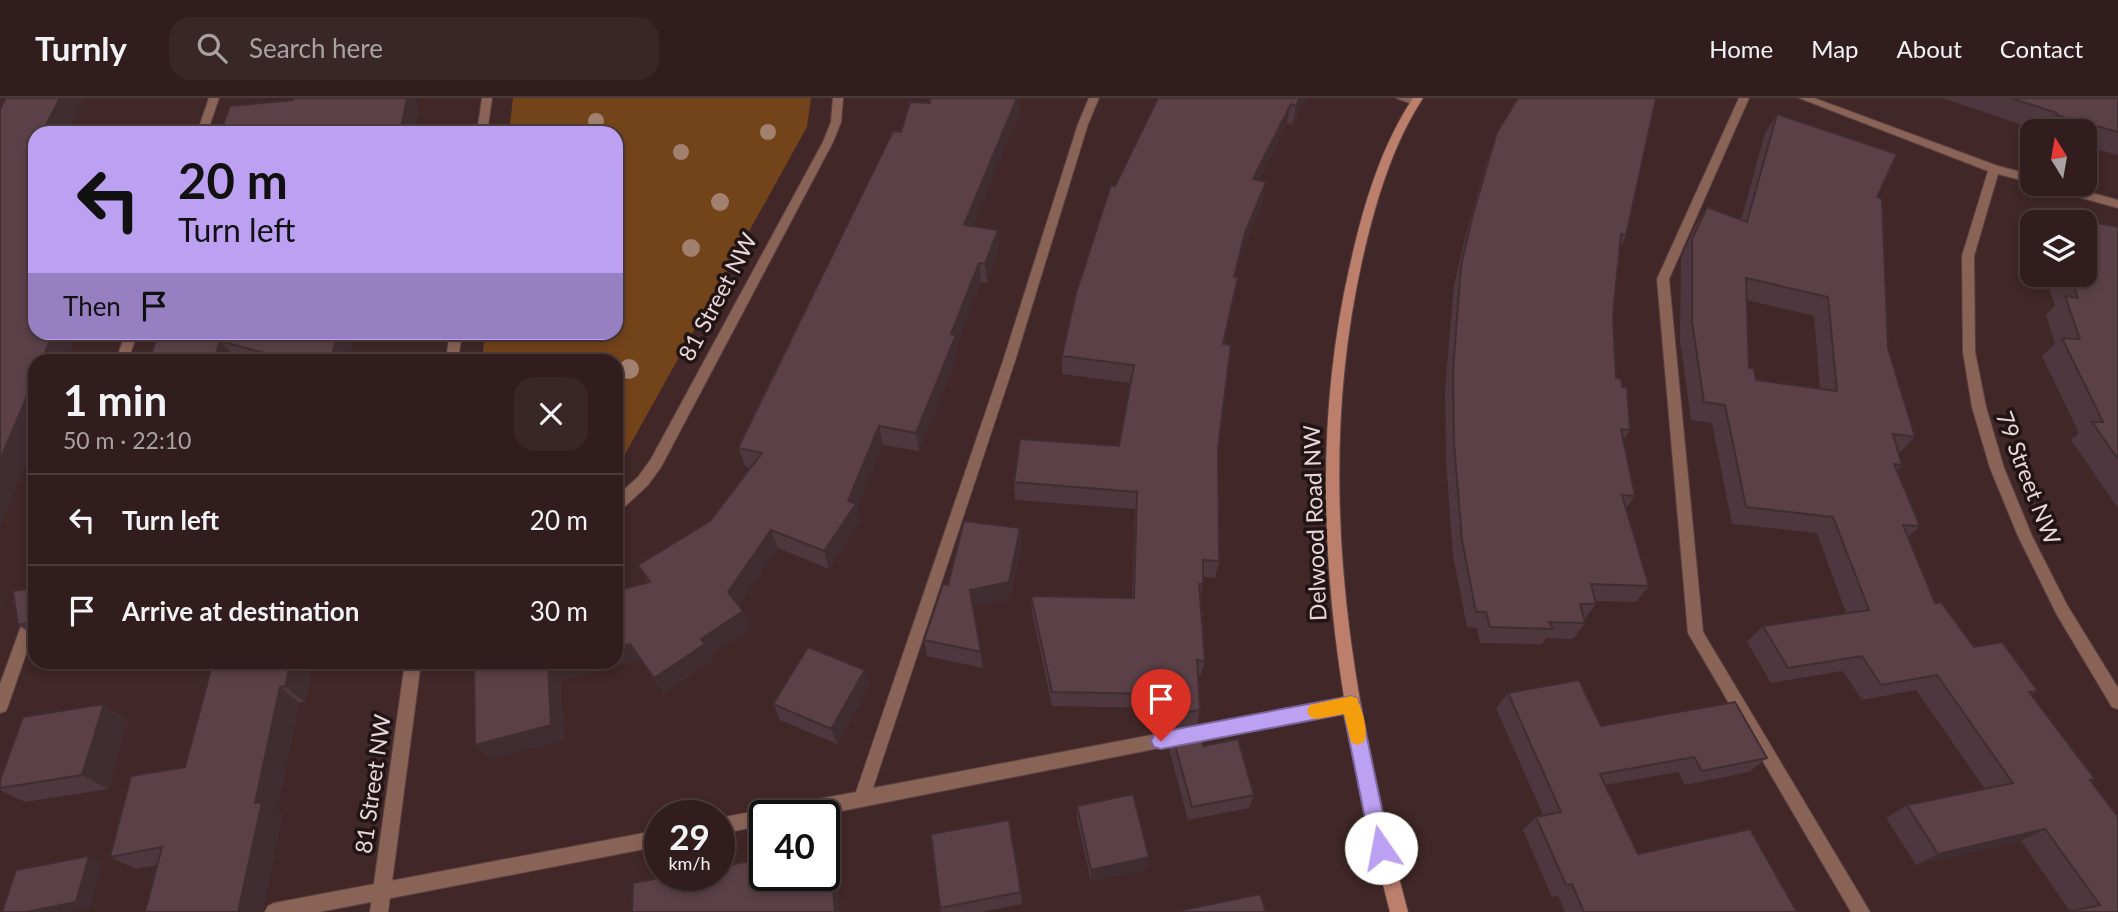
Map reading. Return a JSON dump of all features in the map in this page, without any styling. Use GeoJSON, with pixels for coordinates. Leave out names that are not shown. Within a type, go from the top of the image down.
{"type":"FeatureCollection","features":[{"type":"Feature","properties":{"kind":"street"},"geometry":{"type":"LineString","coordinates":[[204,126],[214,98]]}},
{"type":"Feature","properties":{"kind":"street"},"geometry":{"type":"LineString","coordinates":[[483,126],[487,98]]}},
{"type":"Feature","properties":{"kind":"street","name":"81 Street NW"},"geometry":{"type":"LineString","coordinates":[[623,500],[643,481],[656,463],[828,142],[836,122],[838,98]]}},
{"type":"Feature","properties":{"kind":"street"},"geometry":{"type":"LineString","coordinates":[[862,798],[1009,361],[1083,124],[1094,98]]}},
{"type":"Feature","properties":{"kind":"street"},"geometry":{"type":"LineString","coordinates":[[1744,98],[1663,279],[1696,633],[1861,912]]}},
{"type":"Feature","properties":{"kind":"street"},"geometry":{"type":"LineString","coordinates":[[1804,98],[2020,177]]}},
{"type":"Feature","properties":{"kind":"street","name":"Delwood Road NW"},"geometry":{"type":"LineString","coordinates":[[1399,912],[1381,848],[1351,704],[1335,552],[1332,489],[1334,400],[1343,322],[1356,258],[1372,201],[1412,99]]}},
{"type":"Feature","properties":{"kind":"street","name":"79 Street NW"},"geometry":{"type":"LineString","coordinates":[[1994,169],[1968,256],[1969,352],[1979,407],[1997,468],[2025,536],[2062,610],[2118,702]]}},
{"type":"Feature","properties":{"kind":"street"},"geometry":{"type":"LineString","coordinates":[[2090,196],[2118,204]]}},
{"type":"Feature","properties":{"kind":"street"},"geometry":{"type":"LineString","coordinates":[[0,706],[28,627]]}},
{"type":"Feature","properties":{"kind":"street","name":"81 Street NW"},"geometry":{"type":"LineString","coordinates":[[379,912],[411,669]]}},
{"type":"Feature","properties":{"kind":"street"},"geometry":{"type":"LineString","coordinates":[[840,802],[1351,704]]}},
{"type":"Feature","properties":{"kind":"street"},"geometry":{"type":"LineString","coordinates":[[274,912],[644,841]]}},
{"type":"Feature","properties":{"kind":"shaded area"},"geometry":{"type":"Polygon","coordinates":[[[513,98],[811,98],[807,127],[623,457],[623,354],[483,354],[484,340],[623,340],[623,126],[510,126],[513,98]]]}},
{"type":"Feature","properties":{"kind":"building"},"geometry":{"type":"Polygon","coordinates":[[[6,98],[60,98],[46,126],[28,126],[28,340],[51,340],[45,354],[28,354],[28,394],[0,460],[0,109],[6,98]]]}},
{"type":"Feature","properties":{"kind":"building"},"geometry":{"type":"Polygon","coordinates":[[[407,98],[401,126],[223,126],[230,106],[293,100],[407,98]]]}},
{"type":"Feature","properties":{"kind":"building"},"geometry":{"type":"Polygon","coordinates":[[[930,98],[1017,98],[964,225],[998,230],[985,264],[979,263],[951,334],[956,335],[916,433],[879,426],[848,501],[856,504],[824,551],[771,530],[728,592],[743,611],[701,639],[705,644],[654,678],[630,644],[623,646],[623,589],[650,582],[638,565],[710,521],[762,453],[738,448],[893,131],[901,132],[910,102],[930,103],[930,98]]]}},
{"type":"Feature","properties":{"kind":"building"},"geometry":{"type":"Polygon","coordinates":[[[1158,98],[1300,98],[1296,106],[1291,104],[1253,179],[1266,182],[1245,233],[1234,277],[1238,277],[1223,344],[1231,345],[1218,448],[1219,561],[1203,560],[1203,584],[1199,584],[1205,661],[1197,660],[1200,710],[1166,716],[1160,694],[1052,692],[1031,596],[1134,598],[1137,492],[1014,482],[1020,439],[1119,446],[1134,365],[1062,356],[1076,293],[1111,185],[1115,186],[1158,98]]]}},
{"type":"Feature","properties":{"kind":"building"},"geometry":{"type":"Polygon","coordinates":[[[1518,98],[1656,98],[1626,236],[1621,234],[1613,315],[1616,378],[1621,379],[1622,387],[1627,388],[1630,430],[1621,429],[1635,496],[1622,495],[1649,586],[1591,584],[1596,604],[1580,604],[1585,623],[1549,622],[1553,629],[1490,627],[1486,612],[1476,612],[1462,540],[1454,443],[1453,371],[1461,266],[1497,132],[1518,98]]]}},
{"type":"Feature","properties":{"kind":"building"},"geometry":{"type":"Polygon","coordinates":[[[2011,98],[2118,98],[2118,132],[2097,126],[2097,119],[2071,119],[2056,115],[2057,113],[2011,98]]]}},
{"type":"Feature","properties":{"kind":"building"},"geometry":{"type":"Polygon","coordinates":[[[1777,114],[1897,154],[1877,197],[1882,199],[1888,348],[1915,437],[1893,434],[1902,465],[1894,464],[1920,526],[1903,525],[1935,603],[1941,602],[1974,647],[2002,642],[2038,691],[2029,692],[2095,779],[2090,780],[2118,817],[2118,912],[2067,912],[2100,905],[2045,829],[1938,854],[1907,805],[2013,783],[1937,675],[1881,685],[1862,656],[1788,668],[1763,626],[1869,610],[1833,517],[1746,507],[1725,405],[1704,402],[1692,322],[1692,239],[1707,207],[1747,222],[1777,114]],[[1746,278],[1749,368],[1754,369],[1756,380],[1837,391],[1828,297],[1746,278]]]}},
{"type":"Feature","properties":{"kind":"building"},"geometry":{"type":"Polygon","coordinates":[[[2097,223],[2118,227],[2118,459],[2092,422],[2103,422],[2062,338],[2080,339],[2065,296],[2078,298],[2074,287],[2097,287],[2097,223]]]}},
{"type":"Feature","properties":{"kind":"building"},"geometry":{"type":"Polygon","coordinates":[[[156,340],[336,340],[332,354],[268,354],[220,341],[216,354],[151,354],[156,340]]]}},
{"type":"Feature","properties":{"kind":"building"},"geometry":{"type":"Polygon","coordinates":[[[964,521],[1020,528],[1009,582],[970,590],[981,652],[924,640],[943,584],[948,585],[964,521]]]}},
{"type":"Feature","properties":{"kind":"building"},"geometry":{"type":"Polygon","coordinates":[[[28,589],[28,623],[18,625],[13,591],[28,589]]]}},
{"type":"Feature","properties":{"kind":"building"},"geometry":{"type":"Polygon","coordinates":[[[808,647],[865,670],[831,729],[773,704],[808,647]]]}},
{"type":"Feature","properties":{"kind":"building"},"geometry":{"type":"Polygon","coordinates":[[[211,669],[289,669],[285,686],[280,687],[255,803],[262,802],[238,912],[145,912],[162,847],[110,857],[131,776],[185,767],[211,669]]]}},
{"type":"Feature","properties":{"kind":"building"},"geometry":{"type":"Polygon","coordinates":[[[474,669],[548,669],[551,725],[475,745],[474,669]]]}},
{"type":"Feature","properties":{"kind":"building"},"geometry":{"type":"Polygon","coordinates":[[[1579,680],[1601,726],[1735,702],[1767,758],[1702,771],[1694,757],[1600,774],[1638,854],[1750,829],[1797,912],[1584,912],[1572,884],[1566,885],[1536,817],[1561,812],[1508,693],[1579,680]]]}},
{"type":"Feature","properties":{"kind":"building"},"geometry":{"type":"Polygon","coordinates":[[[104,704],[82,775],[0,788],[0,780],[23,717],[104,704]]]}},
{"type":"Feature","properties":{"kind":"building"},"geometry":{"type":"Polygon","coordinates":[[[1201,728],[1203,746],[1238,739],[1254,795],[1192,807],[1172,734],[1201,728]]]}},
{"type":"Feature","properties":{"kind":"building"},"geometry":{"type":"Polygon","coordinates":[[[1133,794],[1149,857],[1091,870],[1077,806],[1133,794]]]}},
{"type":"Feature","properties":{"kind":"building"},"geometry":{"type":"Polygon","coordinates":[[[1009,820],[1021,892],[940,908],[931,834],[1009,820]]]}},
{"type":"Feature","properties":{"kind":"building"},"geometry":{"type":"Polygon","coordinates":[[[89,856],[76,902],[26,912],[2,912],[16,870],[89,856]]]}},
{"type":"Feature","properties":{"kind":"building"},"geometry":{"type":"Polygon","coordinates":[[[749,861],[749,891],[833,891],[835,912],[632,912],[633,883],[644,881],[644,891],[735,891],[735,864],[749,861]]]}},
{"type":"Feature","properties":{"kind":"building"},"geometry":{"type":"Polygon","coordinates":[[[1260,894],[1266,912],[1178,912],[1178,911],[1260,894]]]}},
{"type":"Feature","properties":{"kind":"slow traffic"},"geometry":{"type":"LineString","coordinates":[[1316,711],[1351,704],[1357,736]]}},
{"type":"Feature","properties":{"kind":"route"},"geometry":{"type":"LineString","coordinates":[[1161,741],[1351,704],[1381,848]]}}]}
